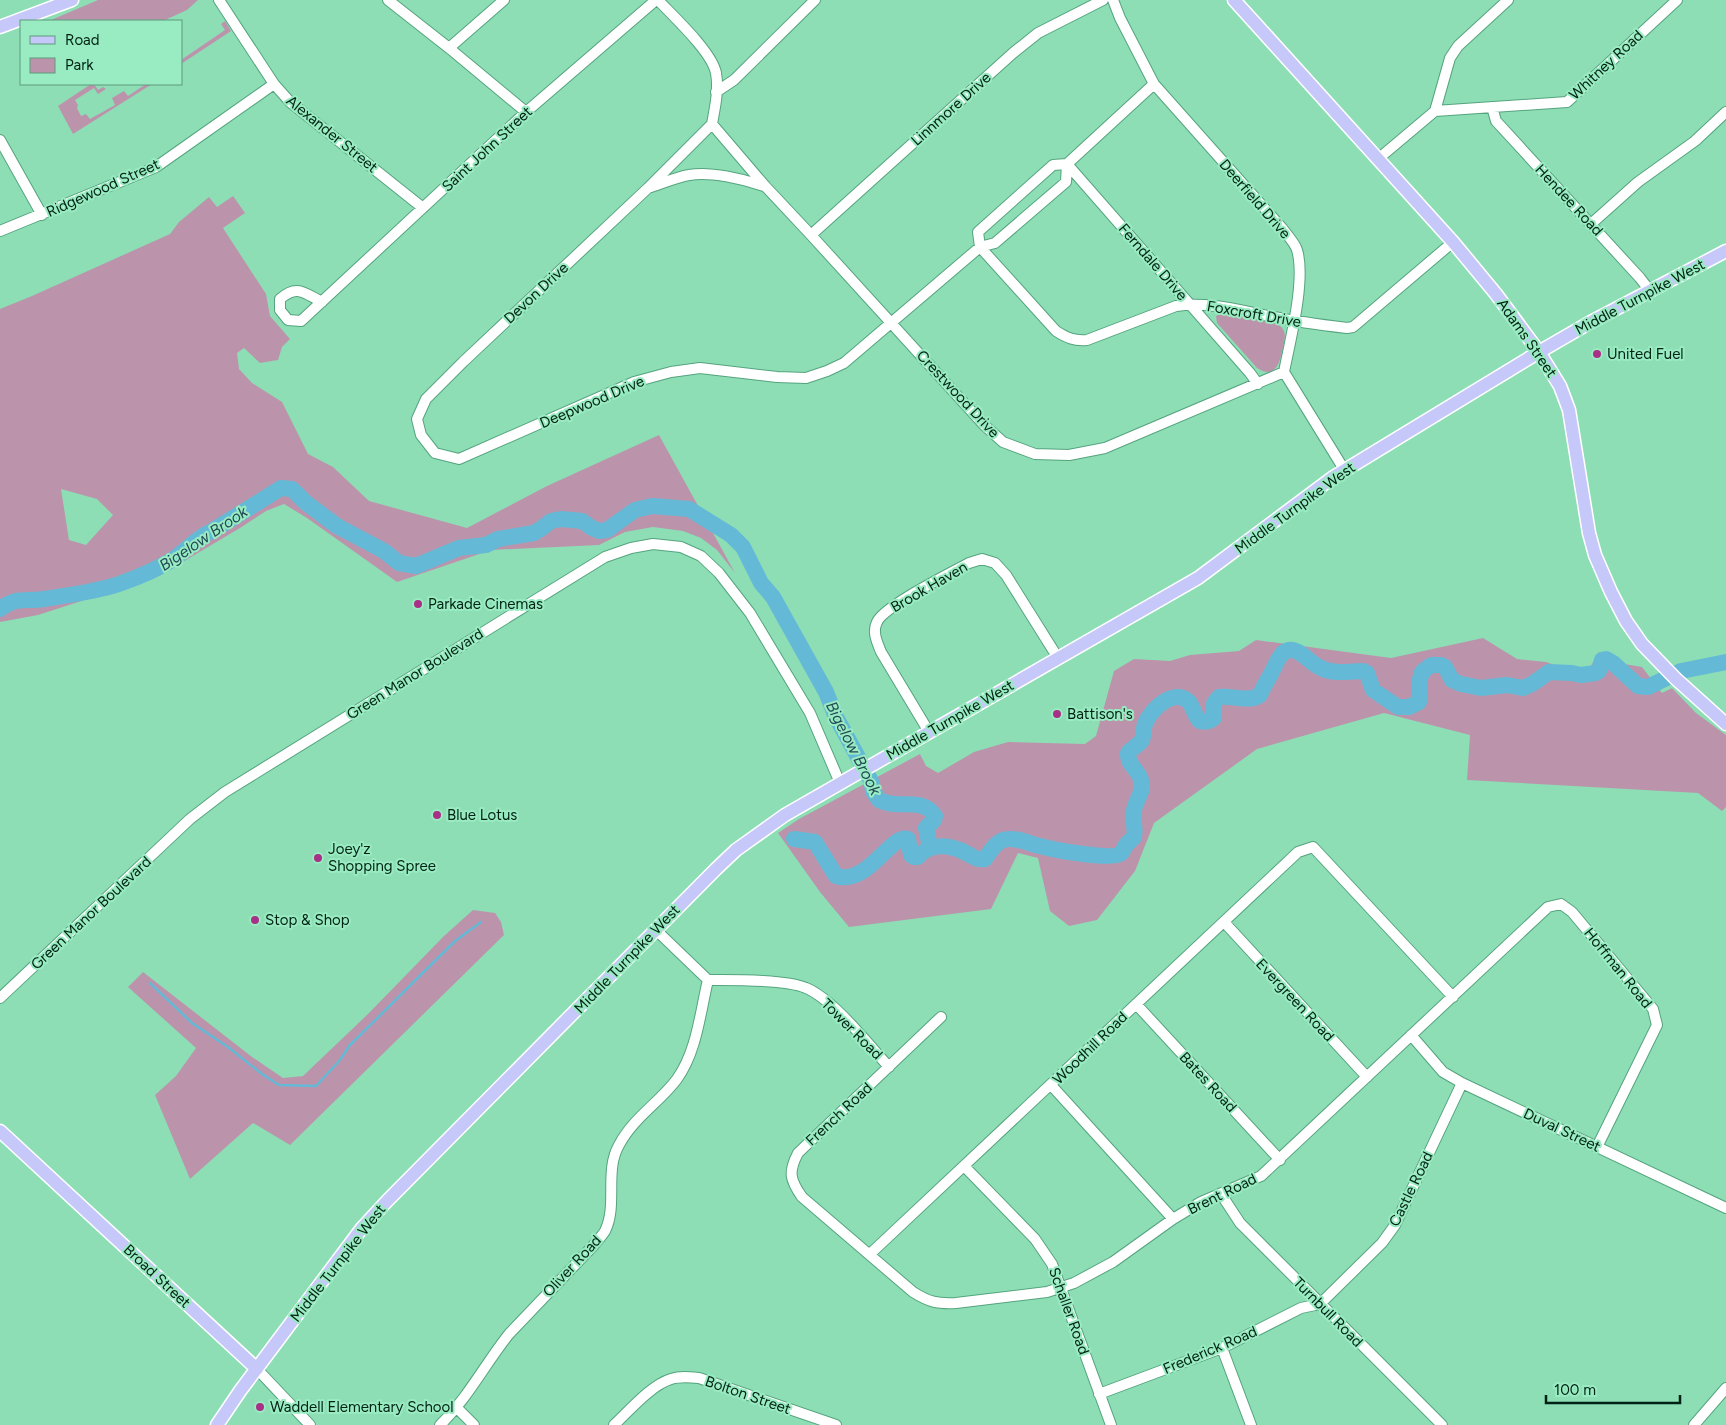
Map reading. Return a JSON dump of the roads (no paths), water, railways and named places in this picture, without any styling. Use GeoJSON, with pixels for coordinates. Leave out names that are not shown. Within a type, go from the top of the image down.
{"type":"FeatureCollection","features":[{"type":"Feature","properties":{"kind":"main road"},"geometry":{"type":"LineString","coordinates":[[0,27],[72,0]]}},
{"type":"Feature","properties":{"kind":"main road","name":"Adams Street"},"geometry":{"type":"LineString","coordinates":[[1234,0],[1453,242],[1540,352],[1560,386],[1569,410],[1586,519],[1595,555],[1611,592],[1626,621],[1642,644],[1672,676],[1726,724]]}},
{"type":"Feature","properties":{"kind":"main road","name":"Middle Turnpike West"},"geometry":{"type":"LineString","coordinates":[[217,1425],[362,1228],[736,850],[785,815],[840,782],[1198,578],[1312,492],[1540,352],[1589,323],[1726,251]]}},
{"type":"Feature","properties":{"kind":"main road","name":"Broad Street"},"geometry":{"type":"LineString","coordinates":[[0,1131],[257,1369]]}},
{"type":"Feature","properties":{"kind":"street","name":"Alexander Street"},"geometry":{"type":"LineString","coordinates":[[219,0],[274,84],[290,102],[423,208]]}},
{"type":"Feature","properties":{"kind":"street"},"geometry":{"type":"LineString","coordinates":[[388,0],[526,112]]}},
{"type":"Feature","properties":{"kind":"street"},"geometry":{"type":"LineString","coordinates":[[449,48],[504,0]]}},
{"type":"Feature","properties":{"kind":"street"},"geometry":{"type":"LineString","coordinates":[[657,0],[706,53],[716,72],[716,92],[712,124]]}},
{"type":"Feature","properties":{"kind":"street","name":"Saint John Street"},"geometry":{"type":"LineString","coordinates":[[322,302],[526,112],[657,0]]}},
{"type":"Feature","properties":{"kind":"street","name":"Linnmore Drive"},"geometry":{"type":"LineString","coordinates":[[811,235],[976,85],[1038,33],[1103,0]]}},
{"type":"Feature","properties":{"kind":"street","name":"Deerfield Drive"},"geometry":{"type":"LineString","coordinates":[[1113,0],[1120,18],[1154,84],[1282,228],[1297,249],[1300,271],[1294,321],[1284,372]]}},
{"type":"Feature","properties":{"kind":"street"},"geometry":{"type":"LineString","coordinates":[[1378,159],[1435,111],[1450,58],[1458,46],[1508,0]]}},
{"type":"Feature","properties":{"kind":"street","name":"Whitney Road"},"geometry":{"type":"LineString","coordinates":[[1435,111],[1566,102],[1677,0]]}},
{"type":"Feature","properties":{"kind":"street"},"geometry":{"type":"LineString","coordinates":[[716,92],[734,80],[808,2]]}},
{"type":"Feature","properties":{"kind":"street","name":"Ridgewood Street"},"geometry":{"type":"LineString","coordinates":[[0,231],[156,167],[274,84]]}},
{"type":"Feature","properties":{"kind":"street"},"geometry":{"type":"LineString","coordinates":[[980,247],[978,232],[1053,164],[1067,164],[1154,84]]}},
{"type":"Feature","properties":{"kind":"street","name":"Hendee Road"},"geometry":{"type":"LineString","coordinates":[[1492,107],[1496,121],[1650,291]]}},
{"type":"Feature","properties":{"kind":"street"},"geometry":{"type":"LineString","coordinates":[[1591,224],[1638,182],[1695,141],[1726,112]]}},
{"type":"Feature","properties":{"kind":"street","name":"Crestwood Drive"},"geometry":{"type":"LineString","coordinates":[[712,124],[765,186],[984,425],[1003,442],[1035,454],[1069,455],[1105,448],[1284,372]]}},
{"type":"Feature","properties":{"kind":"street","name":"Devon Drive"},"geometry":{"type":"LineString","coordinates":[[426,399],[648,188],[712,124]]}},
{"type":"Feature","properties":{"kind":"street"},"geometry":{"type":"LineString","coordinates":[[1,144],[42,215]]}},
{"type":"Feature","properties":{"kind":"street","name":"Deepwood Drive"},"geometry":{"type":"LineString","coordinates":[[426,399],[417,419],[421,435],[435,453],[459,458],[634,382],[671,372],[700,368],[776,377],[806,378],[844,363],[980,247],[995,243],[1066,182],[1067,164]]}},
{"type":"Feature","properties":{"kind":"street","name":"Ferndale Drive"},"geometry":{"type":"LineString","coordinates":[[1067,164],[1258,384]]}},
{"type":"Feature","properties":{"kind":"street","name":"Devon Drive"},"geometry":{"type":"LineString","coordinates":[[648,188],[690,175],[720,176],[747,180],[765,186]]}},
{"type":"Feature","properties":{"kind":"street","name":"Foxcroft Drive"},"geometry":{"type":"LineString","coordinates":[[980,247],[1056,331],[1066,338],[1076,341],[1087,340],[1176,306],[1190,304],[1206,304],[1294,321],[1353,328],[1453,242]]}},
{"type":"Feature","properties":{"kind":"street"},"geometry":{"type":"LineString","coordinates":[[1284,372],[1344,471]]}},
{"type":"Feature","properties":{"kind":"street","name":"Green Manor Boulevard"},"geometry":{"type":"LineString","coordinates":[[0,998],[190,819],[225,792],[605,557],[631,548],[653,544],[680,547],[701,556],[719,573],[750,613],[810,713],[825,752],[840,782]]}},
{"type":"Feature","properties":{"kind":"street","name":"Brook Haven"},"geometry":{"type":"LineString","coordinates":[[929,732],[881,652],[875,638],[877,622],[887,610],[969,563],[982,560],[994,563],[1006,575],[1058,658]]}},
{"type":"Feature","properties":{"kind":"street","name":"Woodhill Road"},"geometry":{"type":"LineString","coordinates":[[870,1254],[1298,852],[1313,847],[1453,997]]}},
{"type":"Feature","properties":{"kind":"street","name":"Brent Road"},"geometry":{"type":"LineString","coordinates":[[791,1175],[794,1186],[802,1197],[913,1292],[928,1301],[941,1304],[1047,1292],[1061,1288],[1113,1262],[1173,1219],[1201,1202],[1261,1176],[1548,907],[1561,904]]}},
{"type":"Feature","properties":{"kind":"street","name":"Hoffman Road"},"geometry":{"type":"LineString","coordinates":[[1561,904],[1572,912],[1653,1009],[1657,1025],[1598,1147]]}},
{"type":"Feature","properties":{"kind":"street","name":"Evergreen Road"},"geometry":{"type":"LineString","coordinates":[[1224,922],[1366,1077]]}},
{"type":"Feature","properties":{"kind":"street"},"geometry":{"type":"LineString","coordinates":[[656,930],[708,980]]}},
{"type":"Feature","properties":{"kind":"street","name":"Tower Road"},"geometry":{"type":"LineString","coordinates":[[708,980],[782,983],[806,988],[824,999],[839,1012],[889,1067]]}},
{"type":"Feature","properties":{"kind":"street","name":"Oliver Road"},"geometry":{"type":"LineString","coordinates":[[440,1425],[457,1408],[509,1334],[593,1246],[605,1230],[610,1214],[612,1166],[618,1146],[631,1126],[677,1079],[687,1060],[694,1040],[708,980]]}},
{"type":"Feature","properties":{"kind":"street","name":"Bates Road"},"geometry":{"type":"LineString","coordinates":[[1136,1004],[1280,1160]]}},
{"type":"Feature","properties":{"kind":"street","name":"French Road"},"geometry":{"type":"LineString","coordinates":[[791,1175],[792,1163],[798,1153],[941,1018]]}},
{"type":"Feature","properties":{"kind":"street","name":"Duval Street"},"geometry":{"type":"LineString","coordinates":[[1411,1035],[1444,1072],[1462,1083],[1726,1208]]}},
{"type":"Feature","properties":{"kind":"street","name":"Castle Road"},"geometry":{"type":"LineString","coordinates":[[1320,1304],[1382,1243],[1395,1226],[1462,1083]]}},
{"type":"Feature","properties":{"kind":"street"},"geometry":{"type":"LineString","coordinates":[[1051,1086],[1173,1219]]}},
{"type":"Feature","properties":{"kind":"street","name":"Schaller Road"},"geometry":{"type":"LineString","coordinates":[[964,1166],[1035,1239],[1052,1264],[1111,1425]]}},
{"type":"Feature","properties":{"kind":"street","name":"Turnbull Road"},"geometry":{"type":"LineString","coordinates":[[1221,1194],[1240,1224],[1442,1425]]}},
{"type":"Feature","properties":{"kind":"street","name":"Frederick Road"},"geometry":{"type":"LineString","coordinates":[[1099,1394],[1222,1348],[1301,1308],[1320,1304]]}},
{"type":"Feature","properties":{"kind":"street"},"geometry":{"type":"LineString","coordinates":[[1222,1348],[1251,1425]]}},
{"type":"Feature","properties":{"kind":"street","name":"Broad Street"},"geometry":{"type":"LineString","coordinates":[[257,1369],[310,1425]]}},
{"type":"Feature","properties":{"kind":"street","name":"Bolton Street"},"geometry":{"type":"LineString","coordinates":[[614,1425],[646,1395],[664,1382],[685,1376],[699,1378],[836,1425]]}},
{"type":"Feature","properties":{"kind":"street"},"geometry":{"type":"LineString","coordinates":[[1694,1425],[1726,1388]]}},
{"type":"Feature","properties":{"kind":"street"},"geometry":{"type":"LineString","coordinates":[[457,1408],[474,1425]]}},
{"type":"Feature","properties":{"kind":"waterway","name":"Bigelow Brook"},"geometry":{"type":"LineString","coordinates":[[0,609],[11,602],[44,599],[91,591],[110,587],[141,576],[175,558],[201,537],[281,488],[292,489],[305,502],[337,526],[384,551],[399,563],[416,566],[459,548],[486,545],[498,539],[534,533],[551,521],[561,519],[582,521],[599,531],[607,530],[635,510],[652,506],[689,509],[731,535],[743,547],[761,583],[773,597],[826,692],[836,717],[871,781],[873,791],[879,800],[891,804],[922,806],[931,811],[935,816],[934,820],[926,828],[930,847]]}},
{"type":"Feature","properties":{"kind":"waterway","name":"Bigelow Brook"},"geometry":{"type":"LineString","coordinates":[[794,839],[815,842],[836,876],[848,877],[858,874],[868,867],[901,839],[908,839],[911,855],[914,857],[918,857],[928,849],[941,846],[960,850],[977,859],[985,859],[997,843],[1007,839],[1082,854],[1105,856],[1120,854],[1134,837],[1134,810],[1142,788],[1140,776],[1129,761],[1128,753],[1142,740],[1145,724],[1157,707],[1169,699],[1182,698],[1190,703],[1196,717],[1200,721],[1206,722],[1211,720],[1214,718],[1214,703],[1219,697],[1246,699],[1260,695],[1280,657],[1286,651],[1291,650],[1300,653],[1317,666],[1326,670],[1341,672],[1363,671],[1367,673],[1373,690],[1398,707],[1409,707],[1419,702],[1422,672],[1431,665],[1445,667],[1452,680],[1461,684],[1481,688],[1507,685],[1523,688],[1549,672],[1581,675],[1595,673],[1599,671],[1602,660],[1606,659],[1638,686],[1648,687],[1681,671],[1726,662]]}},
{"type":"Feature","properties":{"kind":"waterway"},"geometry":{"type":"LineString","coordinates":[[150,983],[192,1023],[279,1085],[316,1086],[340,1060],[349,1046],[455,941],[481,922]]}},
{"type":"Feature","properties":{"kind":"place","name":"United Fuel"},"geometry":{"type":"Point","coordinates":[1597,354]}},
{"type":"Feature","properties":{"kind":"place","name":"Parkade Cinemas"},"geometry":{"type":"Point","coordinates":[418,604]}},
{"type":"Feature","properties":{"kind":"place","name":"Battison's"},"geometry":{"type":"Point","coordinates":[1057,714]}},
{"type":"Feature","properties":{"kind":"place","name":"Blue Lotus"},"geometry":{"type":"Point","coordinates":[437,815]}},
{"type":"Feature","properties":{"kind":"place","name":"Joey'z Shopping Spree"},"geometry":{"type":"Point","coordinates":[318,858]}},
{"type":"Feature","properties":{"kind":"place","name":"Stop & Shop"},"geometry":{"type":"Point","coordinates":[255,920]}},
{"type":"Feature","properties":{"kind":"place","name":"Waddell Elementary School"},"geometry":{"type":"Point","coordinates":[260,1407]}}]}
